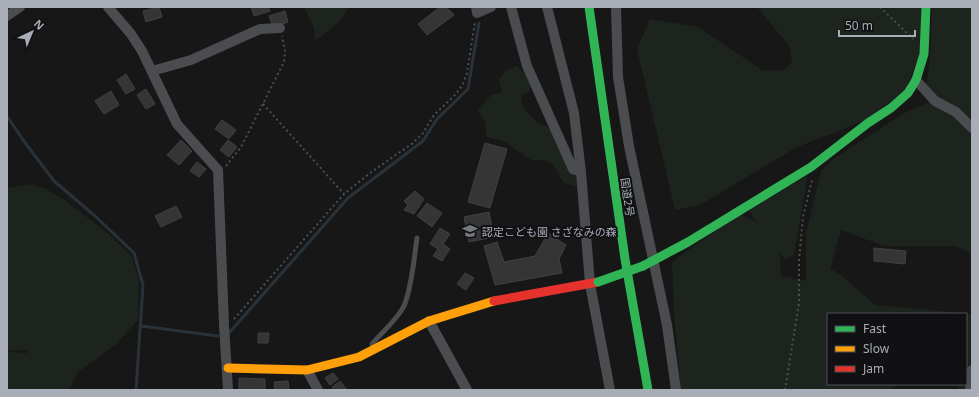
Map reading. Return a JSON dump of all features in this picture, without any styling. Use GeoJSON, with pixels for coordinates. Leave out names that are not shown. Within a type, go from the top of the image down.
{"type":"FeatureCollection","features":[{"type":"Feature","properties":{"kind":"main road","name":"国道2号"},"geometry":{"type":"LineString","coordinates":[[589,7],[625,259],[648,390]]}},
{"type":"Feature","properties":{"kind":"main road"},"geometry":{"type":"LineString","coordinates":[[228,368],[307,370],[359,357],[429,321],[495,301],[594,283],[653,261],[688,242],[811,167],[908,94],[916,80],[924,54],[926,7]]}},
{"type":"Feature","properties":{"kind":"street"},"geometry":{"type":"LineString","coordinates":[[7,16],[20,7]]}},
{"type":"Feature","properties":{"kind":"street"},"geometry":{"type":"LineString","coordinates":[[108,7],[131,34],[142,51],[177,124],[218,170],[228,390]]}},
{"type":"Feature","properties":{"kind":"street"},"geometry":{"type":"LineString","coordinates":[[476,10],[491,7]]}},
{"type":"Feature","properties":{"kind":"street"},"geometry":{"type":"LineString","coordinates":[[511,7],[528,66],[573,169],[581,172]]}},
{"type":"Feature","properties":{"kind":"street"},"geometry":{"type":"LineString","coordinates":[[547,7],[574,113],[594,283],[610,390]]}},
{"type":"Feature","properties":{"kind":"street"},"geometry":{"type":"LineString","coordinates":[[616,7],[618,77],[629,146],[667,326],[676,390]]}},
{"type":"Feature","properties":{"kind":"street"},"geometry":{"type":"LineString","coordinates":[[152,71],[191,60],[260,29],[280,28]]}},
{"type":"Feature","properties":{"kind":"street"},"geometry":{"type":"LineString","coordinates":[[916,80],[935,101],[956,112],[972,128]]}},
{"type":"Feature","properties":{"kind":"street"},"geometry":{"type":"LineString","coordinates":[[429,321],[467,390]]}},
{"type":"Feature","properties":{"kind":"street"},"geometry":{"type":"LineString","coordinates":[[307,370],[318,390]]}},
{"type":"Feature","properties":{"kind":"street"},"geometry":{"type":"LineString","coordinates":[[970,390],[972,370]]}},
{"type":"Feature","properties":{"kind":"lane"},"geometry":{"type":"LineString","coordinates":[[374,349],[372,344],[393,322],[403,307],[408,294],[417,238]]}},
{"type":"Feature","properties":{"kind":"path"},"geometry":{"type":"LineString","coordinates":[[880,7],[924,50]]}},
{"type":"Feature","properties":{"kind":"path"},"geometry":{"type":"LineString","coordinates":[[224,325],[230,324],[344,194],[370,173],[414,143],[423,133],[434,115],[456,94],[463,84],[467,72],[476,10]]}},
{"type":"Feature","properties":{"kind":"path"},"geometry":{"type":"LineString","coordinates":[[218,170],[224,168],[240,147],[284,62],[285,51],[280,28]]}},
{"type":"Feature","properties":{"kind":"path"},"geometry":{"type":"LineString","coordinates":[[263,104],[344,194]]}},
{"type":"Feature","properties":{"kind":"path"},"geometry":{"type":"LineString","coordinates":[[784,390],[799,303],[799,260],[802,224],[813,179],[811,167]]}},
{"type":"Feature","properties":{"kind":"shaded area"},"geometry":{"type":"Polygon","coordinates":[[[304,7],[350,7],[338,23],[315,41],[314,28],[304,7]]]}},
{"type":"Feature","properties":{"kind":"shaded area"},"geometry":{"type":"Polygon","coordinates":[[[757,7],[922,7],[920,54],[905,91],[866,120],[797,147],[700,205],[675,210],[637,49],[650,19],[698,27],[762,70],[782,71],[792,62],[789,46],[757,7]]]}},
{"type":"Feature","properties":{"kind":"shaded area"},"geometry":{"type":"Polygon","coordinates":[[[932,7],[972,7],[972,254],[956,246],[884,246],[841,230],[830,269],[840,274],[875,305],[961,313],[827,313],[827,385],[898,385],[892,390],[681,390],[674,312],[672,262],[740,213],[757,223],[749,211],[808,175],[794,255],[785,259],[780,253],[781,276],[806,281],[806,233],[821,171],[833,159],[904,113],[928,103],[927,84],[932,7]]]}},
{"type":"Feature","properties":{"kind":"shaded area"},"geometry":{"type":"Polygon","coordinates":[[[517,66],[531,81],[530,91],[521,96],[524,110],[540,124],[553,129],[570,163],[579,187],[564,183],[553,164],[543,160],[531,160],[502,140],[486,137],[486,123],[478,111],[491,95],[502,92],[499,79],[508,69],[517,66]]]}},
{"type":"Feature","properties":{"kind":"shaded area"},"geometry":{"type":"Polygon","coordinates":[[[30,184],[46,189],[63,199],[109,234],[132,257],[139,280],[138,320],[116,344],[78,372],[69,390],[7,390],[7,352],[27,353],[29,350],[7,351],[7,188],[30,184]]]}},
{"type":"Feature","properties":{"kind":"shaded area"},"geometry":{"type":"Polygon","coordinates":[[[967,314],[972,314],[972,351],[967,390],[958,390],[958,385],[967,385],[967,314]]]}},
{"type":"Feature","properties":{"kind":"building"},"geometry":{"type":"Polygon","coordinates":[[[159,7],[162,17],[146,22],[143,11],[159,7]]]}},
{"type":"Feature","properties":{"kind":"building"},"geometry":{"type":"Polygon","coordinates":[[[251,7],[268,7],[270,11],[254,16],[251,7]]]}},
{"type":"Feature","properties":{"kind":"building"},"geometry":{"type":"Polygon","coordinates":[[[440,7],[446,7],[454,15],[427,35],[418,24],[440,7]]]}},
{"type":"Feature","properties":{"kind":"building"},"geometry":{"type":"Polygon","coordinates":[[[285,11],[288,22],[273,27],[269,16],[285,11]]]}},
{"type":"Feature","properties":{"kind":"building"},"geometry":{"type":"Polygon","coordinates":[[[126,74],[135,89],[126,94],[117,80],[126,74]]]}},
{"type":"Feature","properties":{"kind":"building"},"geometry":{"type":"Polygon","coordinates":[[[146,89],[155,104],[146,109],[137,95],[146,89]]]}},
{"type":"Feature","properties":{"kind":"building"},"geometry":{"type":"Polygon","coordinates":[[[111,91],[119,105],[104,114],[95,101],[111,91]]]}},
{"type":"Feature","properties":{"kind":"building"},"geometry":{"type":"Polygon","coordinates":[[[222,120],[236,130],[229,139],[215,129],[222,120]]]}},
{"type":"Feature","properties":{"kind":"building"},"geometry":{"type":"Polygon","coordinates":[[[181,140],[192,151],[179,165],[167,155],[181,140]]]}},
{"type":"Feature","properties":{"kind":"building"},"geometry":{"type":"Polygon","coordinates":[[[228,140],[237,147],[229,157],[220,150],[228,140]]]}},
{"type":"Feature","properties":{"kind":"building"},"geometry":{"type":"Polygon","coordinates":[[[485,143],[507,149],[490,208],[468,202],[485,143]]]}},
{"type":"Feature","properties":{"kind":"building"},"geometry":{"type":"Polygon","coordinates":[[[197,162],[206,169],[199,177],[190,171],[197,162]]]}},
{"type":"Feature","properties":{"kind":"building"},"geometry":{"type":"Polygon","coordinates":[[[415,191],[424,199],[414,214],[404,210],[408,205],[404,201],[415,191]]]}},
{"type":"Feature","properties":{"kind":"building"},"geometry":{"type":"Polygon","coordinates":[[[427,203],[442,213],[432,227],[417,216],[427,203]]]}},
{"type":"Feature","properties":{"kind":"building"},"geometry":{"type":"Polygon","coordinates":[[[176,206],[182,217],[161,227],[155,216],[176,206]]]}},
{"type":"Feature","properties":{"kind":"building"},"geometry":{"type":"Polygon","coordinates":[[[489,212],[494,237],[469,242],[464,217],[489,212]]]}},
{"type":"Feature","properties":{"kind":"building"},"geometry":{"type":"Polygon","coordinates":[[[440,228],[450,234],[443,244],[450,249],[442,261],[433,256],[438,249],[430,244],[440,228]]]}},
{"type":"Feature","properties":{"kind":"building"},"geometry":{"type":"Polygon","coordinates":[[[548,233],[566,245],[559,259],[562,273],[495,285],[484,246],[497,242],[504,262],[535,256],[548,233]]]}},
{"type":"Feature","properties":{"kind":"building"},"geometry":{"type":"Polygon","coordinates":[[[874,248],[906,251],[905,264],[874,261],[874,248]]]}},
{"type":"Feature","properties":{"kind":"building"},"geometry":{"type":"Polygon","coordinates":[[[465,273],[474,278],[466,290],[457,284],[465,273]]]}},
{"type":"Feature","properties":{"kind":"building"},"geometry":{"type":"Polygon","coordinates":[[[258,333],[269,333],[268,343],[258,343],[258,333]]]}},
{"type":"Feature","properties":{"kind":"building"},"geometry":{"type":"Polygon","coordinates":[[[333,373],[338,379],[330,385],[325,378],[333,373]]]}},
{"type":"Feature","properties":{"kind":"building"},"geometry":{"type":"Polygon","coordinates":[[[239,378],[265,379],[265,390],[239,390],[239,378]]]}},
{"type":"Feature","properties":{"kind":"building"},"geometry":{"type":"Polygon","coordinates":[[[288,381],[289,390],[275,390],[274,382],[288,381]]]}},
{"type":"Feature","properties":{"kind":"building"},"geometry":{"type":"Polygon","coordinates":[[[340,381],[347,390],[334,390],[332,387],[340,381]]]}},
{"type":"Feature","properties":{"kind":"waterway"},"geometry":{"type":"LineString","coordinates":[[229,333],[348,198],[423,141],[437,119],[468,89],[479,23]]}},
{"type":"Feature","properties":{"kind":"waterway"},"geometry":{"type":"LineString","coordinates":[[7,116],[54,181],[95,216],[134,253],[143,285],[136,390]]}},
{"type":"Feature","properties":{"kind":"waterway"},"geometry":{"type":"LineString","coordinates":[[141,326],[218,336]]}},
{"type":"Feature","properties":{"kind":"traffic: fast"},"geometry":{"type":"LineString","coordinates":[[589,7],[625,259],[648,390]]}},
{"type":"Feature","properties":{"kind":"traffic: fast"},"geometry":{"type":"LineString","coordinates":[[643,266],[688,242],[811,167],[868,123],[891,108],[908,93],[916,80],[924,54],[926,7]]}},
{"type":"Feature","properties":{"kind":"traffic: fast"},"geometry":{"type":"LineString","coordinates":[[598,282],[643,266]]}},
{"type":"Feature","properties":{"kind":"traffic: slow"},"geometry":{"type":"LineString","coordinates":[[228,368],[307,370],[359,357],[429,321],[494,301]]}},
{"type":"Feature","properties":{"kind":"traffic: jam"},"geometry":{"type":"LineString","coordinates":[[494,301],[598,282]]}},
{"type":"Feature","properties":{"kind":"place","name":"認定こども園 さざなみの森"},"geometry":{"type":"Point","coordinates":[470,231]}}]}
